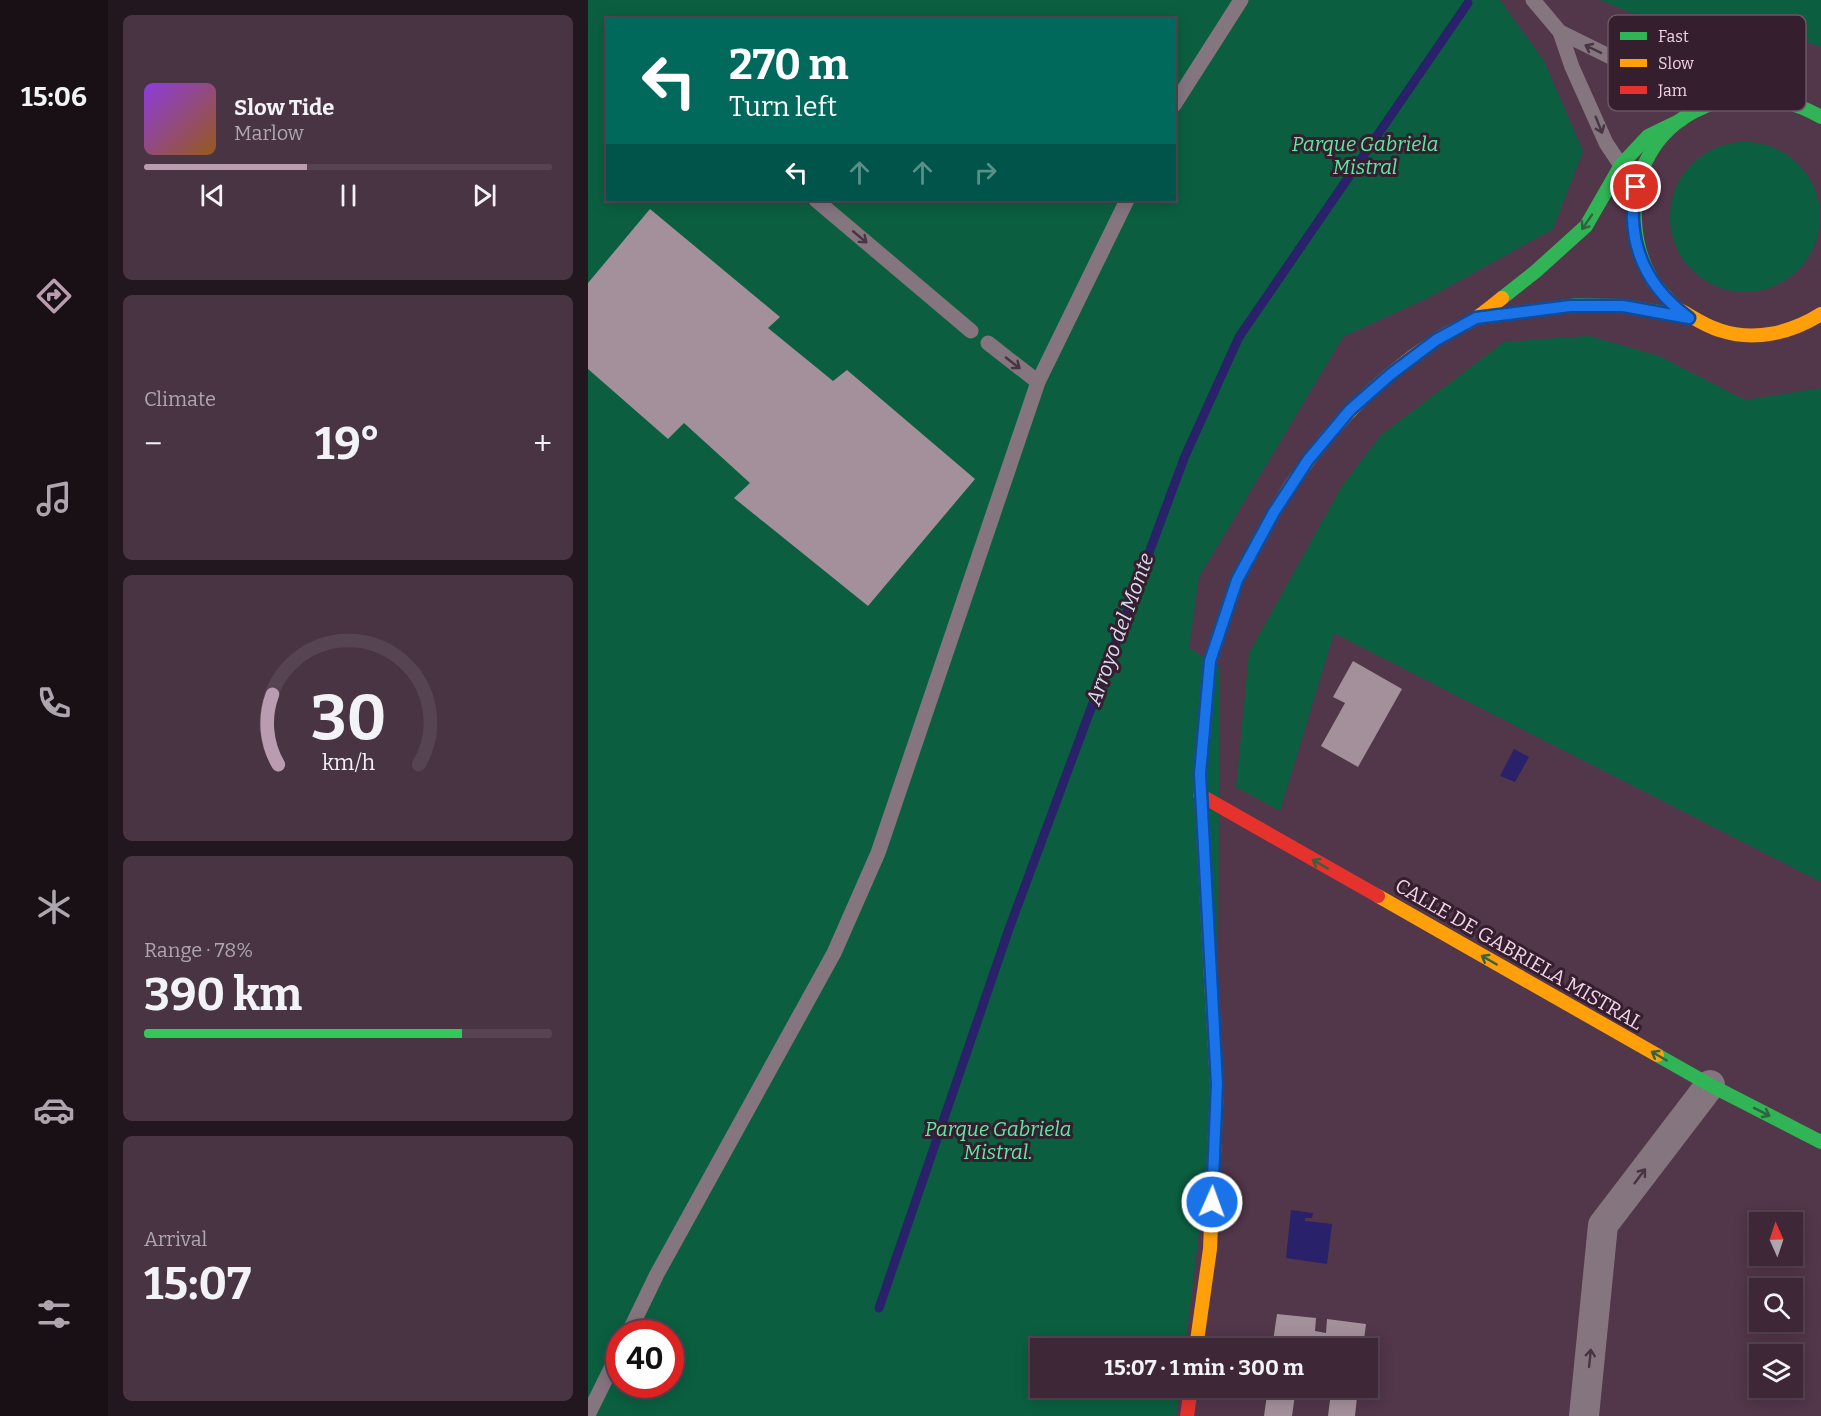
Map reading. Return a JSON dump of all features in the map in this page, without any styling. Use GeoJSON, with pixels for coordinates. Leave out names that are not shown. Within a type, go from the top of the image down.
{"type":"FeatureCollection","features":[{"type":"Feature","properties":{"kind":"street"},"geometry":{"type":"LineString","coordinates":[[1806,108],[1821,117]]}},
{"type":"Feature","properties":{"kind":"street"},"geometry":{"type":"LineString","coordinates":[[1197,1338],[1210,1249],[1217,1084],[1200,795],[1210,661],[1237,580],[1274,512],[1308,460],[1350,410],[1391,374],[1436,340],[1476,318],[1535,272],[1586,226],[1621,165],[1648,136],[1696,111]]}},
{"type":"Feature","properties":{"kind":"street"},"geometry":{"type":"LineString","coordinates":[[1681,120],[1657,143],[1641,171],[1636,187],[1632,219],[1638,251],[1644,267],[1663,296],[1689,318]]}},
{"type":"Feature","properties":{"kind":"street"},"geometry":{"type":"LineString","coordinates":[[1476,318],[1577,305],[1623,306],[1689,318],[1720,331],[1754,336],[1788,331],[1804,325],[1821,314]]}},
{"type":"Feature","properties":{"kind":"street","name":"CALLE DE GABRIELA MISTRAL"},"geometry":{"type":"LineString","coordinates":[[1200,795],[1710,1085],[1821,1142]]}},
{"type":"Feature","properties":{"kind":"street"},"geometry":{"type":"LineString","coordinates":[[1584,1416],[1603,1225],[1710,1085]]}},
{"type":"Feature","properties":{"kind":"street"},"geometry":{"type":"LineString","coordinates":[[1186,1416],[1189,1398]]}},
{"type":"Feature","properties":{"kind":"lane"},"geometry":{"type":"LineString","coordinates":[[1176,102],[1241,0]]}},
{"type":"Feature","properties":{"kind":"lane"},"geometry":{"type":"LineString","coordinates":[[1533,0],[1560,33],[1572,67],[1606,142],[1636,187]]}},
{"type":"Feature","properties":{"kind":"lane"},"geometry":{"type":"LineString","coordinates":[[1560,33],[1608,56]]}},
{"type":"Feature","properties":{"kind":"lane"},"geometry":{"type":"LineString","coordinates":[[817,201],[971,331]]}},
{"type":"Feature","properties":{"kind":"lane"},"geometry":{"type":"LineString","coordinates":[[635,1320],[657,1274],[834,953],[878,853],[1038,382],[1127,201]]}},
{"type":"Feature","properties":{"kind":"lane"},"geometry":{"type":"LineString","coordinates":[[988,343],[1038,382]]}},
{"type":"Feature","properties":{"kind":"lane"},"geometry":{"type":"LineString","coordinates":[[588,1415],[606,1378]]}},
{"type":"Feature","properties":{"kind":"green space"},"geometry":{"type":"Polygon","coordinates":[[[588,0],[1500,0],[1544,61],[1583,151],[1553,229],[1432,296],[1343,337],[1199,577],[1189,648],[1220,667],[1217,1085],[1186,1338],[1030,1338],[1030,1398],[1179,1398],[1176,1416],[588,1416],[588,0]]]}},
{"type":"Feature","properties":{"kind":"green space"},"geometry":{"type":"Polygon","coordinates":[[[1600,0],[1821,0],[1821,47],[1806,42],[1806,15],[1636,15],[1600,0]]]}},
{"type":"Feature","properties":{"kind":"green space"},"geometry":{"type":"Polygon","coordinates":[[[1745,142],[1774,147],[1787,154],[1798,164],[1808,175],[1815,188],[1820,217],[1815,246],[1808,259],[1798,270],[1787,280],[1774,287],[1745,292],[1716,287],[1703,280],[1692,270],[1682,259],[1675,246],[1670,217],[1675,188],[1682,175],[1692,164],[1703,154],[1716,147],[1745,142]]]}},
{"type":"Feature","properties":{"kind":"green space"},"geometry":{"type":"Polygon","coordinates":[[[1589,336],[1659,356],[1745,400],[1821,388],[1821,882],[1334,633],[1280,811],[1236,787],[1249,653],[1342,486],[1381,435],[1504,342],[1589,336]]]}},
{"type":"Feature","properties":{"kind":"shaded area"},"geometry":{"type":"Polygon","coordinates":[[[1514,749],[1529,757],[1515,782],[1500,776],[1514,749]]]}},
{"type":"Feature","properties":{"kind":"shaded area"},"geometry":{"type":"Polygon","coordinates":[[[1291,1210],[1313,1213],[1312,1218],[1305,1218],[1305,1221],[1332,1224],[1327,1264],[1286,1258],[1291,1210]]]}},
{"type":"Feature","properties":{"kind":"building"},"geometry":{"type":"Polygon","coordinates":[[[650,209],[780,317],[768,328],[833,381],[847,370],[975,479],[868,606],[734,498],[750,483],[684,423],[668,439],[588,369],[588,283],[650,209]]]}},
{"type":"Feature","properties":{"kind":"building"},"geometry":{"type":"Polygon","coordinates":[[[1353,661],[1402,689],[1358,767],[1321,746],[1345,703],[1333,697],[1353,661]]]}},
{"type":"Feature","properties":{"kind":"building"},"geometry":{"type":"Polygon","coordinates":[[[1277,1314],[1316,1318],[1315,1331],[1326,1333],[1327,1319],[1366,1324],[1364,1338],[1273,1338],[1277,1314]]]}},
{"type":"Feature","properties":{"kind":"building"},"geometry":{"type":"Polygon","coordinates":[[[1267,1398],[1295,1398],[1292,1416],[1264,1416],[1267,1398]]]}},
{"type":"Feature","properties":{"kind":"building"},"geometry":{"type":"Polygon","coordinates":[[[1330,1398],[1357,1398],[1355,1416],[1328,1416],[1330,1398]]]}},
{"type":"Feature","properties":{"kind":"waterway","name":"Arroyo del Monte"},"geometry":{"type":"LineString","coordinates":[[879,1308],[1010,926],[1185,456],[1239,337],[1468,3]]}},
{"type":"Feature","properties":{"kind":"traffic: fast"},"geometry":{"type":"LineString","coordinates":[[1674,306],[1651,278],[1642,257],[1635,221],[1638,185],[1650,154],[1669,130],[1697,111]]}},
{"type":"Feature","properties":{"kind":"traffic: fast"},"geometry":{"type":"LineString","coordinates":[[1806,111],[1821,117]]}},
{"type":"Feature","properties":{"kind":"traffic: fast"},"geometry":{"type":"LineString","coordinates":[[1502,298],[1586,226],[1621,165],[1648,136],[1681,120]]}},
{"type":"Feature","properties":{"kind":"traffic: fast"},"geometry":{"type":"LineString","coordinates":[[1477,318],[1577,305],[1623,306],[1688,317]]}},
{"type":"Feature","properties":{"kind":"traffic: fast"},"geometry":{"type":"LineString","coordinates":[[1210,961],[1200,774],[1210,661],[1237,580],[1273,514]]}},
{"type":"Feature","properties":{"kind":"traffic: fast"},"geometry":{"type":"LineString","coordinates":[[1657,1055],[1821,1142]]}},
{"type":"Feature","properties":{"kind":"traffic: slow"},"geometry":{"type":"LineString","coordinates":[[1273,514],[1324,440],[1387,376],[1441,337],[1476,318],[1502,298]]}},
{"type":"Feature","properties":{"kind":"traffic: slow"},"geometry":{"type":"LineString","coordinates":[[1674,306],[1714,328],[1732,334],[1745,335],[1785,331],[1821,314]]}},
{"type":"Feature","properties":{"kind":"traffic: slow"},"geometry":{"type":"LineString","coordinates":[[1378,896],[1657,1055]]}},
{"type":"Feature","properties":{"kind":"traffic: slow"},"geometry":{"type":"LineString","coordinates":[[1197,1338],[1210,1249],[1217,1085],[1210,961]]}},
{"type":"Feature","properties":{"kind":"traffic: jam"},"geometry":{"type":"LineString","coordinates":[[1200,795],[1378,896]]}},
{"type":"Feature","properties":{"kind":"traffic: jam"},"geometry":{"type":"LineString","coordinates":[[1187,1416],[1190,1398]]}},
{"type":"Feature","properties":{"kind":"route"},"geometry":{"type":"LineString","coordinates":[[1212,1202],[1217,1084],[1200,774],[1210,661],[1237,580],[1274,512],[1308,460],[1350,410],[1391,374],[1436,340],[1476,318],[1570,306],[1623,306],[1689,318],[1663,296],[1644,267],[1638,251],[1632,219],[1636,187]]}},
{"type":"Feature","properties":{"kind":"park label","name":"Parque Gabriela Mistral"},"geometry":{"type":"Point","coordinates":[1365,156]}},
{"type":"Feature","properties":{"kind":"park label","name":"Parque Gabriela Mistral."},"geometry":{"type":"Point","coordinates":[998,1140]}}]}
